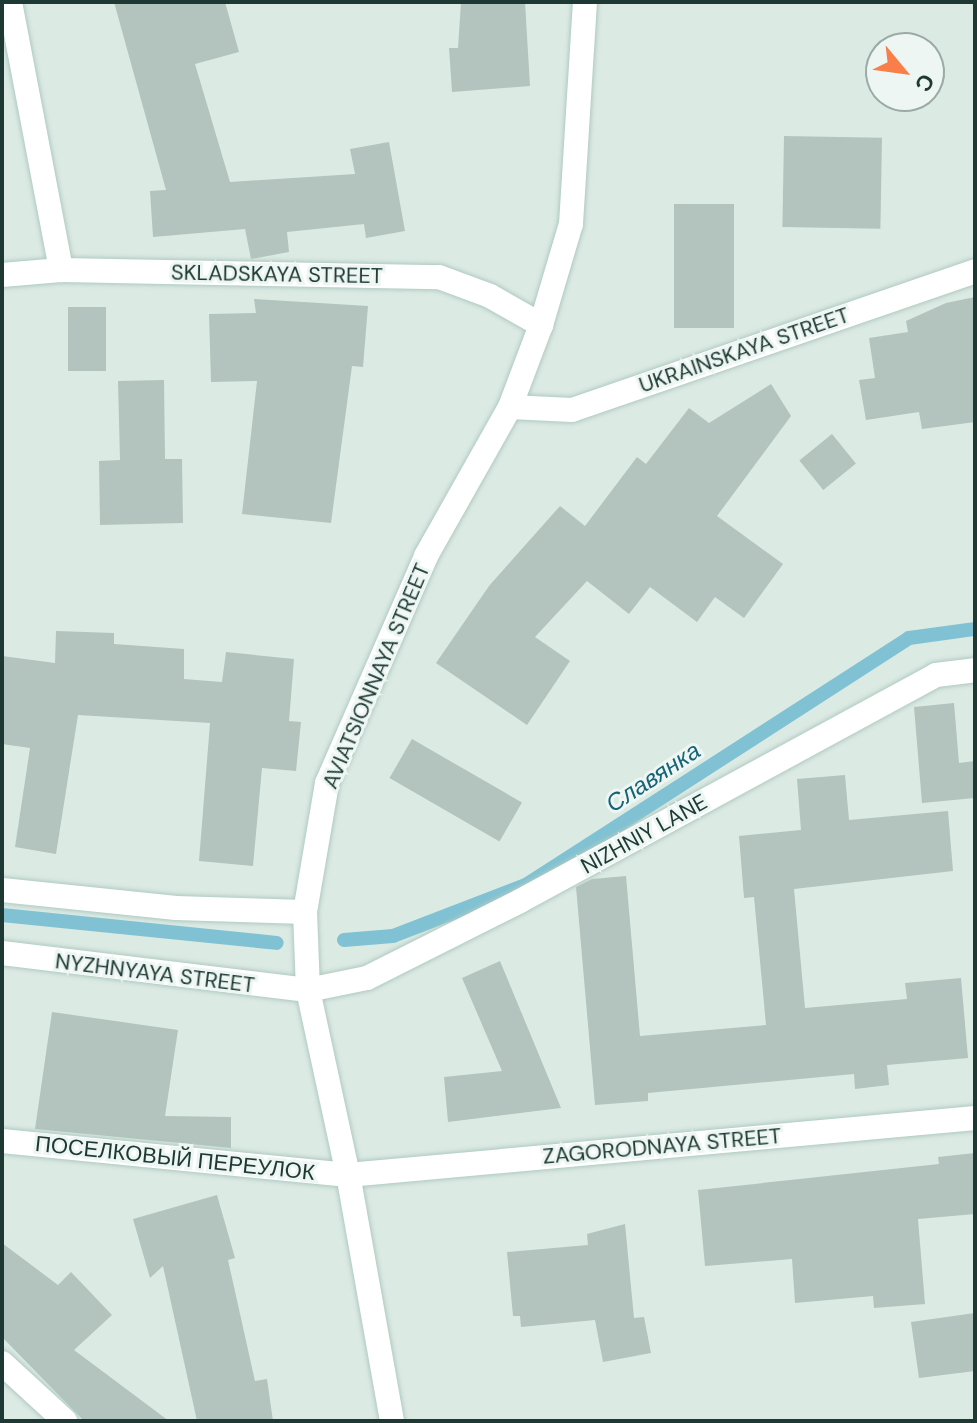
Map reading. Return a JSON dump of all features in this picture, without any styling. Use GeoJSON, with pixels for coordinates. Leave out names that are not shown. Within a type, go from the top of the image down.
{"type":"FeatureCollection","features":[{"type":"Feature","properties":{"kind":"street"},"geometry":{"type":"LineString","coordinates":[[10,2],[61,270]]}},
{"type":"Feature","properties":{"kind":"street","name":"AVIATSIONNAYA STREET"},"geometry":{"type":"LineString","coordinates":[[392,1421],[348,1175],[308,990],[305,912],[327,783],[426,556],[510,407],[541,325],[571,224],[585,2]]}},
{"type":"Feature","properties":{"kind":"street","name":"SKLADSKAYA STREET"},"geometry":{"type":"LineString","coordinates":[[2,275],[61,270],[439,277],[490,296],[541,325]]}},
{"type":"Feature","properties":{"kind":"street","name":"UKRAINSKAYA STREET"},"geometry":{"type":"LineString","coordinates":[[510,407],[572,410],[975,271]]}},
{"type":"Feature","properties":{"kind":"street","name":"NIZHNIY LANE"},"geometry":{"type":"LineString","coordinates":[[308,990],[367,978],[520,901],[936,675],[975,670]]}},
{"type":"Feature","properties":{"kind":"street"},"geometry":{"type":"LineString","coordinates":[[2,890],[176,908],[305,912]]}},
{"type":"Feature","properties":{"kind":"street","name":"NYZHNYAYA STREET"},"geometry":{"type":"LineString","coordinates":[[2,953],[308,990]]}},
{"type":"Feature","properties":{"kind":"street","name":"ZAGORODNAYA STREET"},"geometry":{"type":"LineString","coordinates":[[348,1175],[975,1118]]}},
{"type":"Feature","properties":{"kind":"street","name":"ПОСЕЛКОВЫЙ ПЕРЕУЛОК"},"geometry":{"type":"LineString","coordinates":[[2,1141],[348,1175]]}},
{"type":"Feature","properties":{"kind":"street"},"geometry":{"type":"LineString","coordinates":[[2,1363],[65,1421]]}},
{"type":"Feature","properties":{"kind":"building"},"geometry":{"type":"Polygon","coordinates":[[[114,2],[225,2],[239,52],[195,64],[230,182],[355,174],[350,149],[389,142],[405,231],[366,238],[364,224],[287,232],[289,252],[251,259],[245,229],[153,237],[150,191],[166,190],[114,2]]]}},
{"type":"Feature","properties":{"kind":"building"},"geometry":{"type":"Polygon","coordinates":[[[461,2],[525,2],[530,86],[452,92],[449,48],[458,48],[461,2]]]}},
{"type":"Feature","properties":{"kind":"building"},"geometry":{"type":"Polygon","coordinates":[[[784,136],[882,138],[880,229],[782,227],[784,136]]]}},
{"type":"Feature","properties":{"kind":"building"},"geometry":{"type":"Polygon","coordinates":[[[674,204],[734,204],[734,328],[674,328],[674,204]]]}},
{"type":"Feature","properties":{"kind":"building"},"geometry":{"type":"Polygon","coordinates":[[[975,297],[975,422],[922,429],[919,412],[866,420],[859,380],[875,378],[869,338],[908,332],[906,321],[946,303],[975,297]]]}},
{"type":"Feature","properties":{"kind":"building"},"geometry":{"type":"Polygon","coordinates":[[[254,299],[368,306],[363,367],[352,366],[331,523],[242,514],[257,381],[211,382],[209,314],[256,313],[254,299]]]}},
{"type":"Feature","properties":{"kind":"building"},"geometry":{"type":"Polygon","coordinates":[[[68,307],[106,307],[106,371],[68,371],[68,307]]]}},
{"type":"Feature","properties":{"kind":"building"},"geometry":{"type":"Polygon","coordinates":[[[164,380],[165,459],[182,459],[183,523],[100,525],[99,461],[120,460],[118,381],[164,380]]]}},
{"type":"Feature","properties":{"kind":"building"},"geometry":{"type":"Polygon","coordinates":[[[771,384],[791,416],[717,516],[783,564],[744,618],[715,597],[697,622],[650,587],[629,614],[587,581],[535,637],[570,661],[527,725],[436,663],[489,586],[560,506],[585,526],[637,457],[646,464],[689,408],[709,423],[771,384]]]}},
{"type":"Feature","properties":{"kind":"building"},"geometry":{"type":"Polygon","coordinates":[[[832,434],[856,464],[823,490],[799,460],[832,434]]]}},
{"type":"Feature","properties":{"kind":"building"},"geometry":{"type":"Polygon","coordinates":[[[56,631],[114,633],[114,644],[184,649],[184,679],[222,682],[226,652],[294,659],[289,721],[301,722],[296,771],[262,768],[253,866],[199,861],[210,723],[78,715],[56,854],[15,847],[30,748],[2,744],[2,656],[55,663],[56,631]]]}},
{"type":"Feature","properties":{"kind":"building"},"geometry":{"type":"Polygon","coordinates":[[[954,703],[959,763],[975,761],[975,798],[922,803],[914,707],[954,703]]]}},
{"type":"Feature","properties":{"kind":"building"},"geometry":{"type":"Polygon","coordinates":[[[412,739],[522,802],[499,841],[390,778],[412,739]]]}},
{"type":"Feature","properties":{"kind":"building"},"geometry":{"type":"Polygon","coordinates":[[[845,775],[849,820],[948,811],[953,871],[794,889],[805,1008],[907,999],[905,983],[961,978],[968,1058],[887,1065],[889,1085],[855,1089],[854,1074],[648,1093],[648,1101],[595,1105],[576,887],[592,879],[626,876],[640,1036],[766,1025],[754,897],[744,898],[739,836],[801,830],[797,779],[845,775]]]}},
{"type":"Feature","properties":{"kind":"building"},"geometry":{"type":"Polygon","coordinates":[[[500,961],[561,1108],[448,1122],[444,1077],[502,1071],[462,978],[500,961]]]}},
{"type":"Feature","properties":{"kind":"building"},"geometry":{"type":"Polygon","coordinates":[[[52,1012],[178,1030],[165,1116],[231,1117],[231,1148],[35,1129],[52,1012]]]}},
{"type":"Feature","properties":{"kind":"building"},"geometry":{"type":"Polygon","coordinates":[[[975,1153],[975,1214],[918,1219],[925,1304],[874,1308],[873,1296],[795,1303],[792,1259],[705,1266],[698,1190],[939,1164],[938,1157],[975,1153]]]}},
{"type":"Feature","properties":{"kind":"building"},"geometry":{"type":"Polygon","coordinates":[[[217,1195],[235,1258],[228,1260],[255,1381],[267,1379],[273,1421],[197,1421],[163,1266],[150,1278],[133,1219],[217,1195]]]}},
{"type":"Feature","properties":{"kind":"building"},"geometry":{"type":"Polygon","coordinates":[[[625,1224],[634,1318],[644,1317],[651,1353],[603,1362],[595,1320],[521,1327],[520,1316],[513,1316],[507,1252],[588,1245],[587,1234],[625,1224]]]}},
{"type":"Feature","properties":{"kind":"building"},"geometry":{"type":"Polygon","coordinates":[[[2,1243],[58,1285],[71,1272],[112,1315],[74,1350],[169,1421],[84,1421],[2,1337],[2,1243]]]}},
{"type":"Feature","properties":{"kind":"building"},"geometry":{"type":"Polygon","coordinates":[[[975,1313],[975,1371],[919,1378],[911,1322],[975,1313]]]}},
{"type":"Feature","properties":{"kind":"waterway","name":"Славянка"},"geometry":{"type":"LineString","coordinates":[[344,940],[393,936],[526,885],[909,638],[975,629]]}},
{"type":"Feature","properties":{"kind":"waterway","name":"Славянка"},"geometry":{"type":"LineString","coordinates":[[2,915],[277,943]]}}]}
